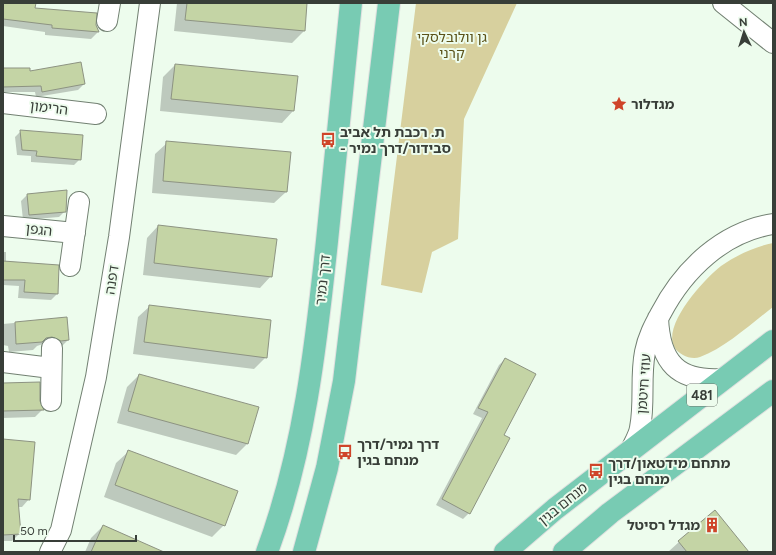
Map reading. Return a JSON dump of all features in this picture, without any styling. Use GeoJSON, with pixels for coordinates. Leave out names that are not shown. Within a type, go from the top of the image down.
{"type":"FeatureCollection","features":[{"type":"Feature","properties":{"kind":"main road","name":"דרך נמיר"},"geometry":{"type":"LineString","coordinates":[[267,552],[288,483],[312,377],[351,3]]}},
{"type":"Feature","properties":{"kind":"main road"},"geometry":{"type":"LineString","coordinates":[[304,552],[327,468],[344,382],[389,3]]}},
{"type":"Feature","properties":{"kind":"main road","name":"מנחם בגין"},"geometry":{"type":"LineString","coordinates":[[505,552],[555,509],[773,340]]}},
{"type":"Feature","properties":{"kind":"main road"},"geometry":{"type":"LineString","coordinates":[[564,552],[610,513],[773,391]]}},
{"type":"Feature","properties":{"kind":"street","name":"דפנה"},"geometry":{"type":"LineString","coordinates":[[50,552],[61,530],[96,377],[119,237],[150,3]]}},
{"type":"Feature","properties":{"kind":"street"},"geometry":{"type":"LineString","coordinates":[[723,3],[773,43]]}},
{"type":"Feature","properties":{"kind":"street","name":"הרימון"},"geometry":{"type":"LineString","coordinates":[[3,103],[96,115]]}},
{"type":"Feature","properties":{"kind":"street"},"geometry":{"type":"LineString","coordinates":[[70,266],[79,202]]}},
{"type":"Feature","properties":{"kind":"street","name":"עוזי חיטמן"},"geometry":{"type":"LineString","coordinates":[[631,450],[640,430],[645,354],[649,336],[670,296],[701,260],[722,243],[743,232],[773,224]]}},
{"type":"Feature","properties":{"kind":"street","name":"הגפן"},"geometry":{"type":"LineString","coordinates":[[3,226],[75,233]]}},
{"type":"Feature","properties":{"kind":"street","name":"עוזי חיטמן"},"geometry":{"type":"LineString","coordinates":[[658,318],[661,345],[671,365],[679,371],[699,379],[723,378]]}},
{"type":"Feature","properties":{"kind":"street"},"geometry":{"type":"LineString","coordinates":[[3,362],[51,358],[51,401]]}},
{"type":"Feature","properties":{"kind":"green space","name":"גן וולובלסקי קרני"},"geometry":{"type":"Polygon","coordinates":[[[416,3],[517,3],[464,119],[458,239],[432,252],[422,293],[381,285],[416,3]]]}},
{"type":"Feature","properties":{"kind":"green space"},"geometry":{"type":"Polygon","coordinates":[[[773,243],[773,307],[719,348],[696,358],[683,355],[674,347],[672,336],[676,323],[683,309],[693,295],[713,273],[727,262],[752,249],[773,243]]]}},
{"type":"Feature","properties":{"kind":"building"},"geometry":{"type":"Polygon","coordinates":[[[3,3],[36,3],[35,8],[97,13],[96,25],[99,32],[52,28],[52,25],[3,19],[3,3]]]}},
{"type":"Feature","properties":{"kind":"building"},"geometry":{"type":"Polygon","coordinates":[[[187,3],[307,3],[305,31],[185,20],[187,3]]]}},
{"type":"Feature","properties":{"kind":"building"},"geometry":{"type":"Polygon","coordinates":[[[81,62],[85,84],[42,92],[41,86],[3,87],[3,68],[30,68],[30,71],[81,62]]]}},
{"type":"Feature","properties":{"kind":"building"},"geometry":{"type":"Polygon","coordinates":[[[175,64],[298,76],[294,111],[171,99],[175,64]]]}},
{"type":"Feature","properties":{"kind":"building"},"geometry":{"type":"Polygon","coordinates":[[[20,130],[83,135],[81,160],[36,156],[37,151],[22,150],[20,130]]]}},
{"type":"Feature","properties":{"kind":"building"},"geometry":{"type":"Polygon","coordinates":[[[166,141],[291,152],[287,192],[163,181],[166,141]]]}},
{"type":"Feature","properties":{"kind":"building"},"geometry":{"type":"Polygon","coordinates":[[[67,190],[66,212],[29,215],[27,194],[67,190]]]}},
{"type":"Feature","properties":{"kind":"building"},"geometry":{"type":"Polygon","coordinates":[[[158,225],[277,239],[272,277],[154,263],[158,225]]]}},
{"type":"Feature","properties":{"kind":"building"},"geometry":{"type":"Polygon","coordinates":[[[3,261],[59,265],[58,294],[24,292],[25,280],[3,280],[3,261]]]}},
{"type":"Feature","properties":{"kind":"building"},"geometry":{"type":"Polygon","coordinates":[[[149,305],[271,320],[267,358],[144,342],[149,305]]]}},
{"type":"Feature","properties":{"kind":"building"},"geometry":{"type":"Polygon","coordinates":[[[67,317],[69,340],[61,341],[52,337],[46,338],[42,342],[16,344],[15,322],[67,317]]]}},
{"type":"Feature","properties":{"kind":"building"},"geometry":{"type":"Polygon","coordinates":[[[505,358],[536,374],[504,435],[510,438],[470,514],[442,499],[488,412],[478,408],[505,358]]]}},
{"type":"Feature","properties":{"kind":"building"},"geometry":{"type":"Polygon","coordinates":[[[139,374],[259,407],[248,444],[128,411],[139,374]]]}},
{"type":"Feature","properties":{"kind":"building"},"geometry":{"type":"Polygon","coordinates":[[[40,382],[40,401],[44,410],[3,411],[3,383],[40,382]]]}},
{"type":"Feature","properties":{"kind":"building"},"geometry":{"type":"Polygon","coordinates":[[[3,439],[35,442],[30,500],[18,499],[21,534],[3,535],[3,439]]]}},
{"type":"Feature","properties":{"kind":"building"},"geometry":{"type":"Polygon","coordinates":[[[128,450],[238,491],[225,526],[115,485],[128,450]]]}},
{"type":"Feature","properties":{"kind":"building","name":"מגדל רסיטל"},"geometry":{"type":"Polygon","coordinates":[[[715,510],[749,552],[687,552],[678,541],[715,510]]]}},
{"type":"Feature","properties":{"kind":"building"},"geometry":{"type":"Polygon","coordinates":[[[103,525],[164,552],[91,552],[103,525]]]}},
{"type":"Feature","properties":{"kind":"place","name":"מגדלור"},"geometry":{"type":"Point","coordinates":[619,104]}},
{"type":"Feature","properties":{"kind":"place","name":"ת. רכבת תל אביב - סבידור/דרך נמיר"},"geometry":{"type":"Point","coordinates":[328,140]}},
{"type":"Feature","properties":{"kind":"place","name":"דרך נמיר/דרך מנחם בגין"},"geometry":{"type":"Point","coordinates":[345,452]}},
{"type":"Feature","properties":{"kind":"place","name":"מתחם מידטאון/דרך מנחם בגין"},"geometry":{"type":"Point","coordinates":[596,471]}},
{"type":"Feature","properties":{"kind":"place","name":"מגדל רסיטל"},"geometry":{"type":"Point","coordinates":[712,525]}}]}
